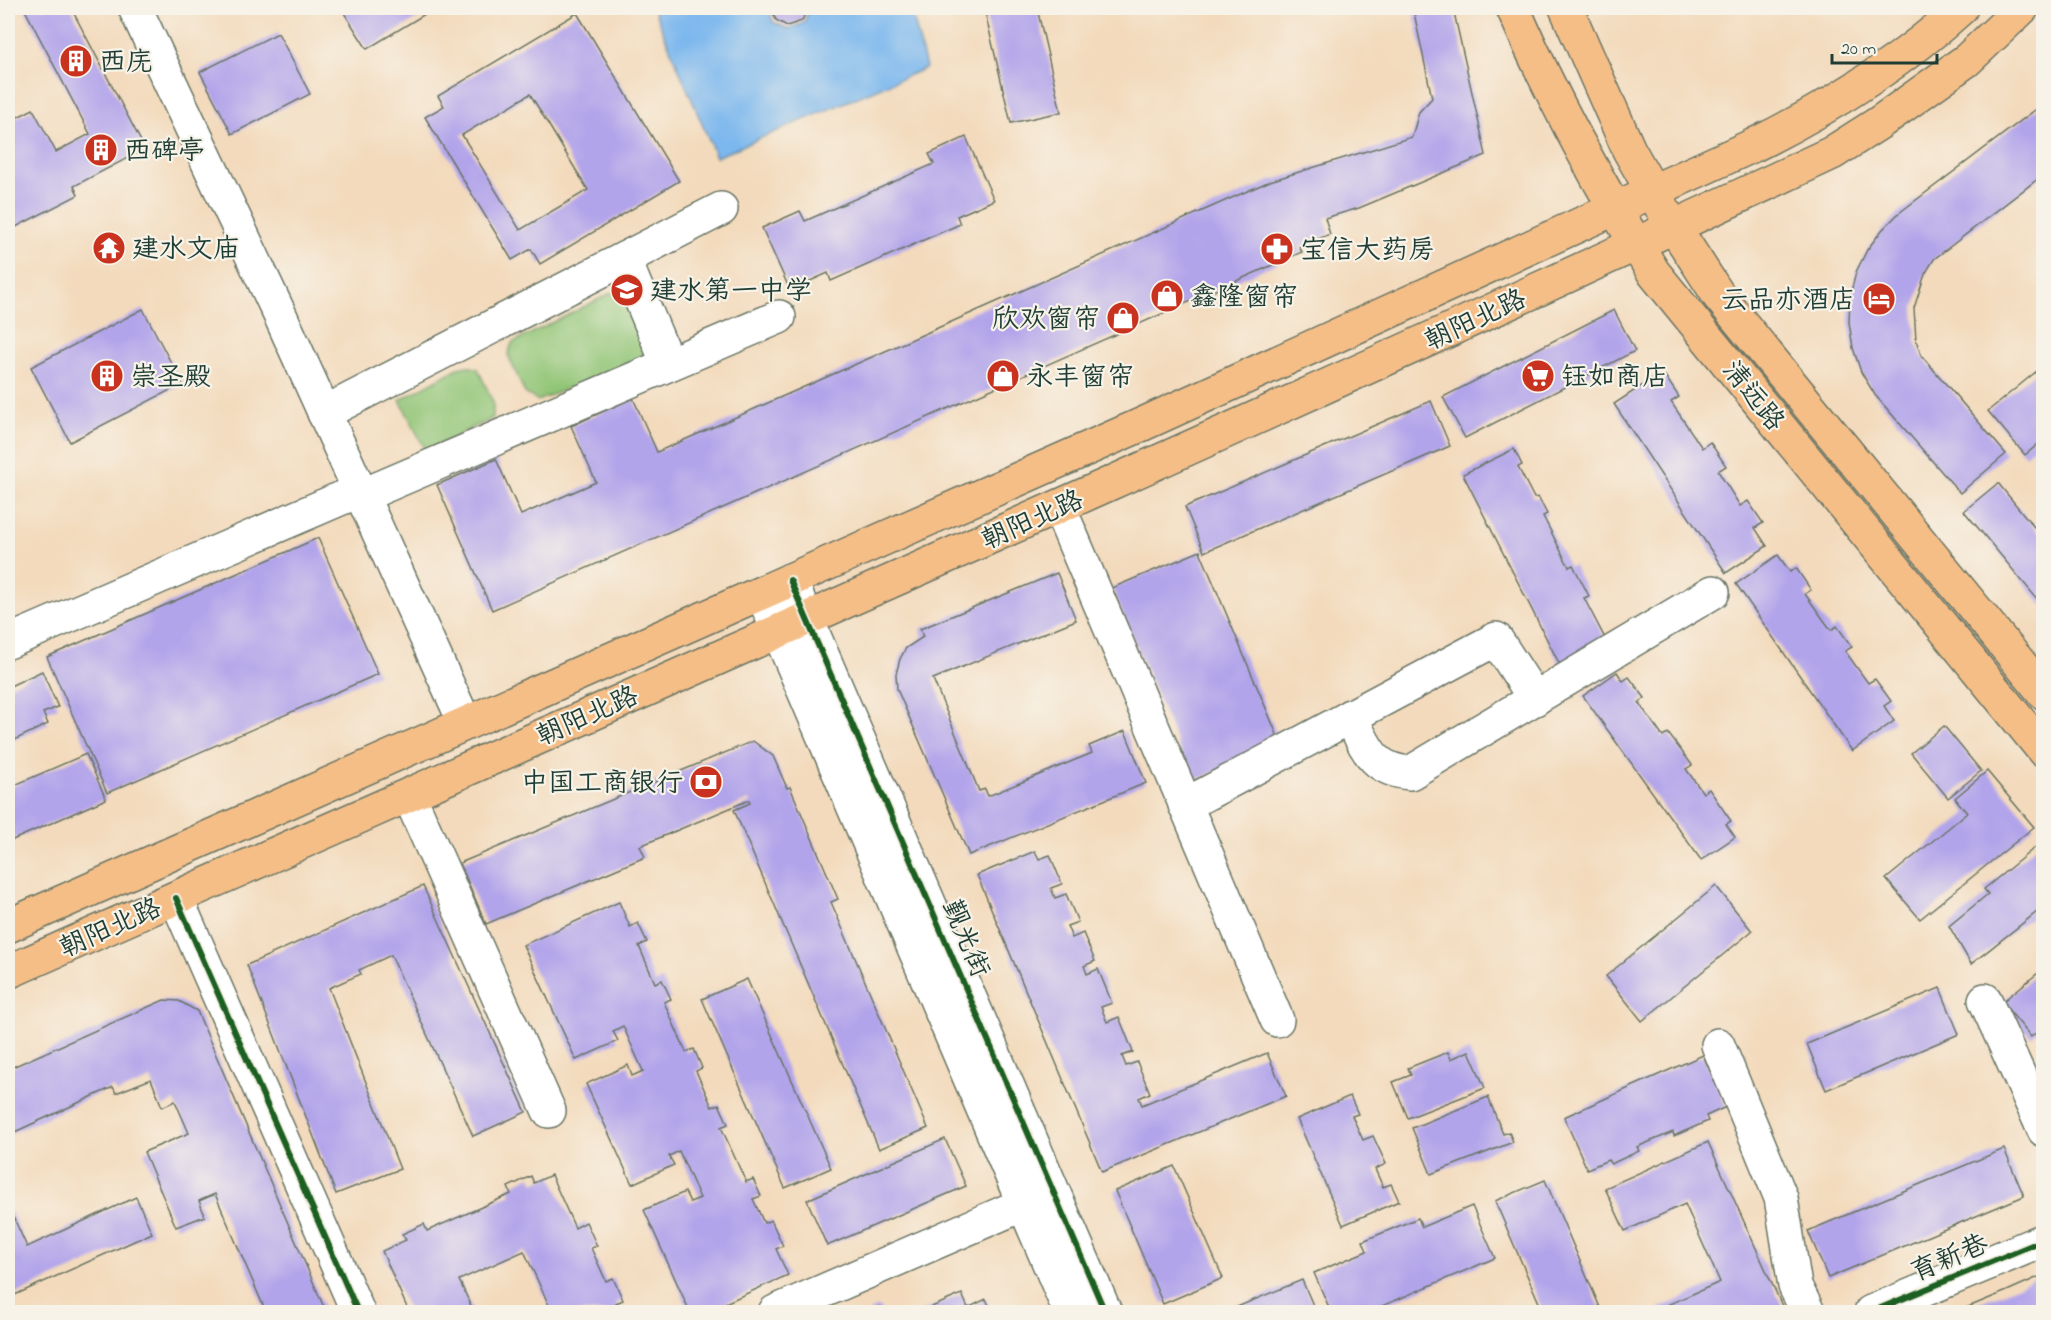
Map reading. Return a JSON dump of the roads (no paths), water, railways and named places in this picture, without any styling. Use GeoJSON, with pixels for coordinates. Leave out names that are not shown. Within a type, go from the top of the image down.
{"type":"FeatureCollection","features":[{"type":"Feature","properties":{"kind":"main road","name":"清远路"},"geometry":{"type":"LineString","coordinates":[[1513,8],[1542,74],[1614,208],[1654,273],[2043,751]]}},
{"type":"Feature","properties":{"kind":"main road","name":"清远路"},"geometry":{"type":"LineString","coordinates":[[1566,8],[1599,88],[1652,191],[1719,296],[2043,693]]}},
{"type":"Feature","properties":{"kind":"main road","name":"朝阳北路"},"geometry":{"type":"LineString","coordinates":[[8,926],[1143,424],[1812,116],[1856,89],[1940,27],[1961,8]]}},
{"type":"Feature","properties":{"kind":"main road","name":"朝阳北路"},"geometry":{"type":"LineString","coordinates":[[8,972],[1059,507],[1832,153],[1879,123],[1966,60],[2022,8]]}},
{"type":"Feature","properties":{"kind":"main road"},"geometry":{"type":"LineString","coordinates":[[465,723],[482,762]]}},
{"type":"Feature","properties":{"kind":"main road"},"geometry":{"type":"LineString","coordinates":[[379,762],[402,797]]}},
{"type":"Feature","properties":{"kind":"street"},"geometry":{"type":"LineString","coordinates":[[135,8],[324,413],[465,723]]}},
{"type":"Feature","properties":{"kind":"street"},"geometry":{"type":"LineString","coordinates":[[324,413],[721,209]]}},
{"type":"Feature","properties":{"kind":"street"},"geometry":{"type":"LineString","coordinates":[[624,259],[668,364]]}},
{"type":"Feature","properties":{"kind":"street"},"geometry":{"type":"LineString","coordinates":[[8,642],[779,317]]}},
{"type":"Feature","properties":{"kind":"street"},"geometry":{"type":"LineString","coordinates":[[1059,507],[1277,1020]]}},
{"type":"Feature","properties":{"kind":"street","name":"觐光街"},"geometry":{"type":"LineString","coordinates":[[776,586],[1024,1204],[1070,1312]]}},
{"type":"Feature","properties":{"kind":"street"},"geometry":{"type":"LineString","coordinates":[[1350,716],[1371,757],[1392,770],[1410,773],[1713,592]]}},
{"type":"Feature","properties":{"kind":"street","name":"觐光街"},"geometry":{"type":"LineString","coordinates":[[792,625],[1105,1312]]}},
{"type":"Feature","properties":{"kind":"street"},"geometry":{"type":"LineString","coordinates":[[1185,805],[1496,639],[1535,699]]}},
{"type":"Feature","properties":{"kind":"street"},"geometry":{"type":"LineString","coordinates":[[402,797],[549,1111]]}},
{"type":"Feature","properties":{"kind":"street"},"geometry":{"type":"LineString","coordinates":[[176,898],[358,1312]]}},
{"type":"Feature","properties":{"kind":"street"},"geometry":{"type":"LineString","coordinates":[[1985,1000],[2043,1130]]}},
{"type":"Feature","properties":{"kind":"street"},"geometry":{"type":"LineString","coordinates":[[1718,1045],[1781,1198],[1795,1286],[1808,1312]]}},
{"type":"Feature","properties":{"kind":"street"},"geometry":{"type":"LineString","coordinates":[[775,1312],[1024,1204]]}},
{"type":"Feature","properties":{"kind":"street","name":"育新巷"},"geometry":{"type":"LineString","coordinates":[[1871,1312],[2043,1240]]}},
{"type":"Feature","properties":{"kind":"water"},"geometry":{"type":"Polygon","coordinates":[[[653,8],[769,8],[773,22],[788,29],[804,23],[809,8],[911,8],[926,68],[716,157],[653,8]]]}},
{"type":"Feature","properties":{"kind":"place","name":"西庑"},"geometry":{"type":"Point","coordinates":[76,61]}},
{"type":"Feature","properties":{"kind":"place","name":"西碑亭"},"geometry":{"type":"Point","coordinates":[101,150]}},
{"type":"Feature","properties":{"kind":"place","name":"建水文庙"},"geometry":{"type":"Point","coordinates":[109,248]}},
{"type":"Feature","properties":{"kind":"place","name":"宝信大药房"},"geometry":{"type":"Point","coordinates":[1277,249]}},
{"type":"Feature","properties":{"kind":"place","name":"建水第一中学"},"geometry":{"type":"Point","coordinates":[627,290]}},
{"type":"Feature","properties":{"kind":"place","name":"鑫隆窗帘"},"geometry":{"type":"Point","coordinates":[1167,296]}},
{"type":"Feature","properties":{"kind":"place","name":"云品亦酒店"},"geometry":{"type":"Point","coordinates":[1879,299]}},
{"type":"Feature","properties":{"kind":"place","name":"欣欢窗帘"},"geometry":{"type":"Point","coordinates":[1123,318]}},
{"type":"Feature","properties":{"kind":"place","name":"崇圣殿"},"geometry":{"type":"Point","coordinates":[107,376]}},
{"type":"Feature","properties":{"kind":"place","name":"永丰窗帘"},"geometry":{"type":"Point","coordinates":[1003,376]}},
{"type":"Feature","properties":{"kind":"place","name":"钰如商店"},"geometry":{"type":"Point","coordinates":[1538,376]}},
{"type":"Feature","properties":{"kind":"place","name":"中国工商银行"},"geometry":{"type":"Point","coordinates":[706,782]}}]}
